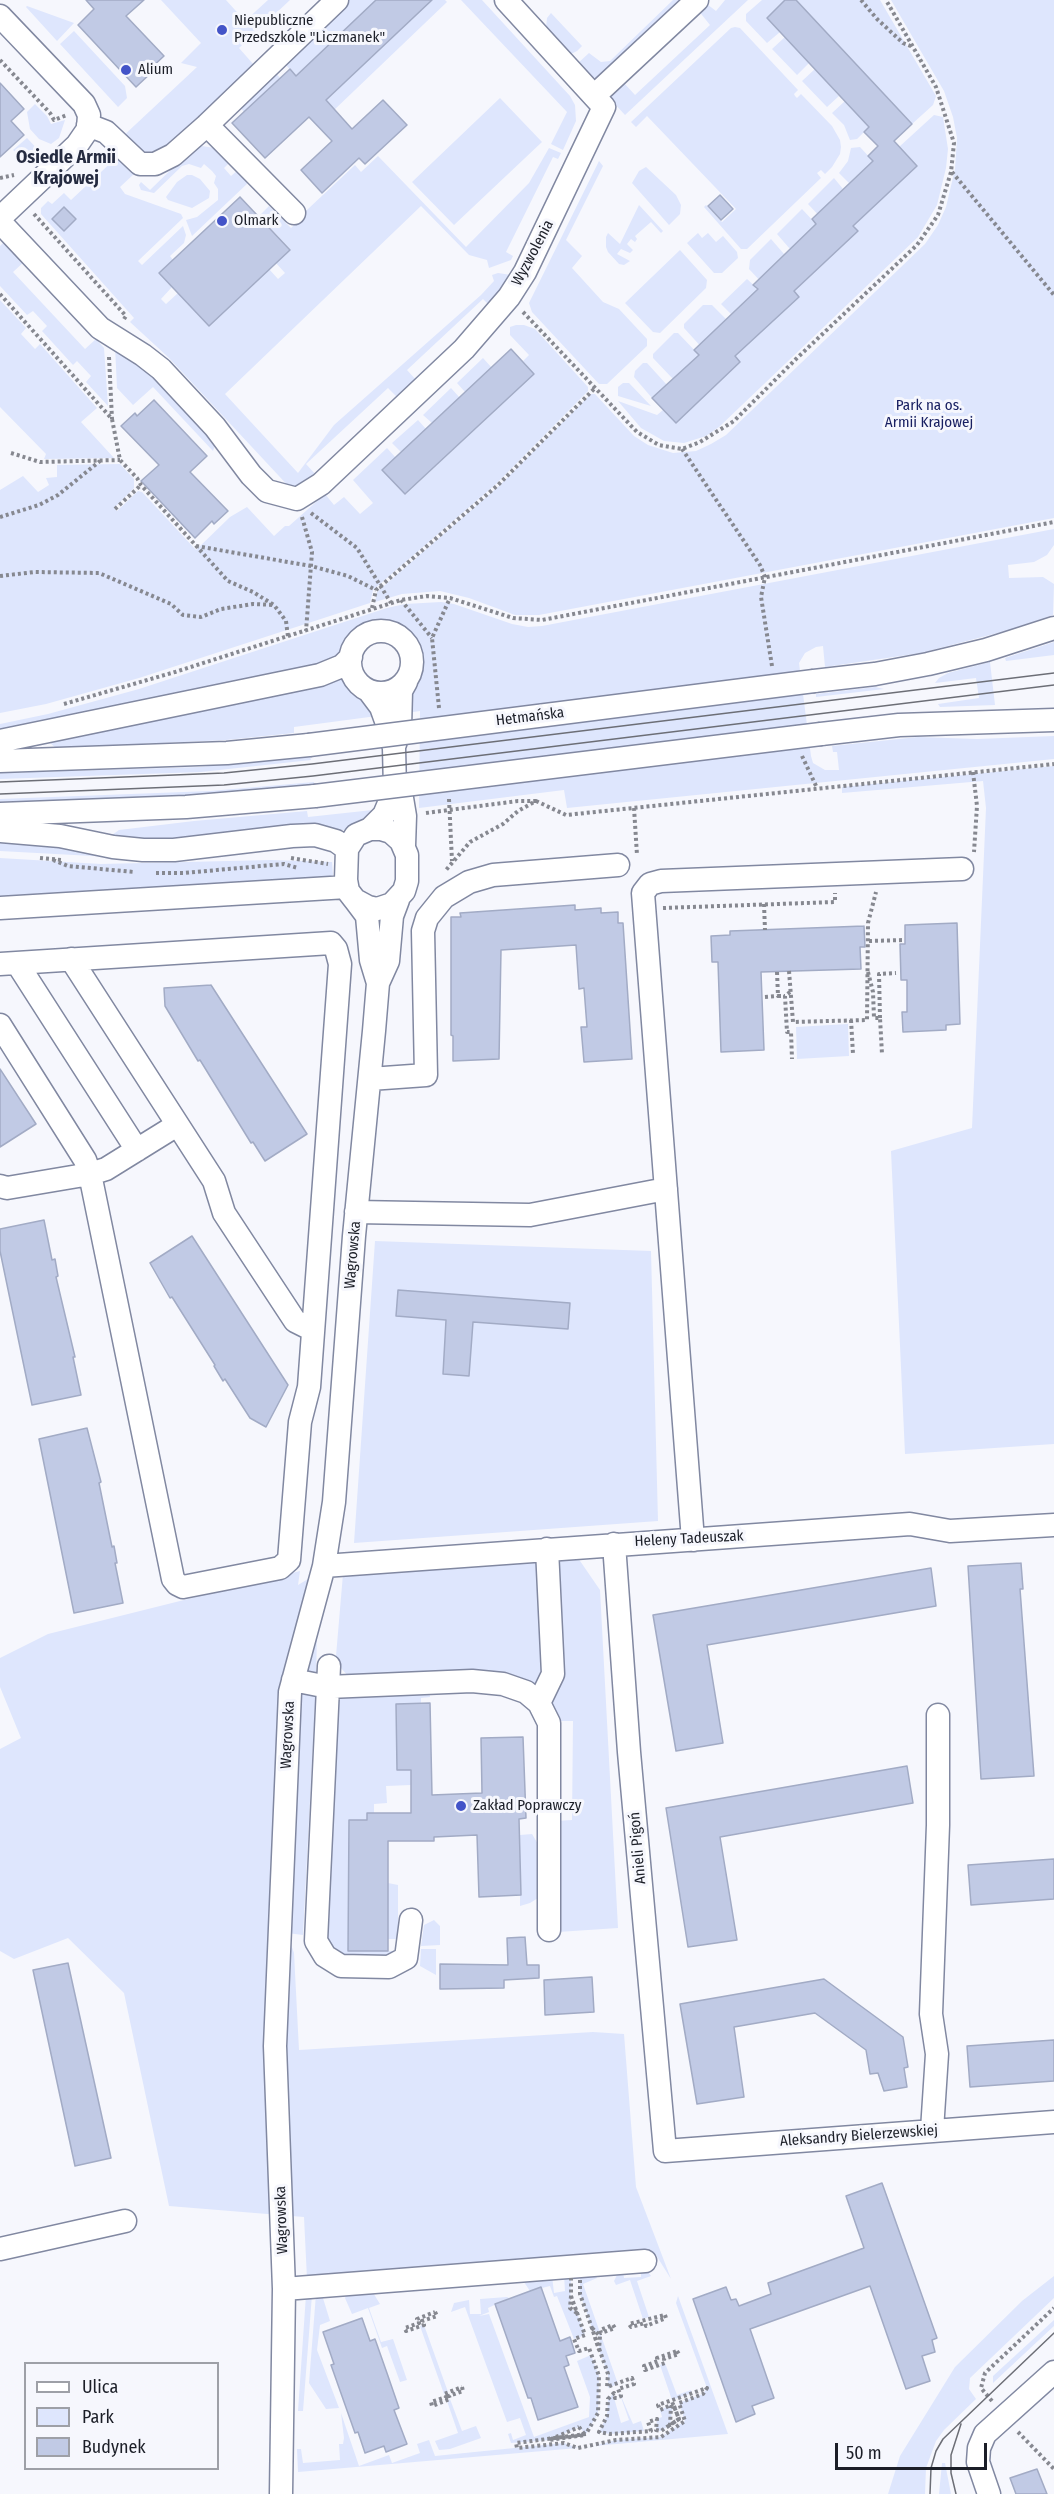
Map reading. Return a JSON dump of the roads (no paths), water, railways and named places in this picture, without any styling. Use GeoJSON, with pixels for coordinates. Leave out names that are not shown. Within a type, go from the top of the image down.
{"type":"FeatureCollection","features":[{"type":"Feature","properties":{"kind":"street"},"geometry":{"type":"LineString","coordinates":[[88,125],[106,132],[140,164],[155,164],[173,155],[337,0]]}},
{"type":"Feature","properties":{"kind":"street"},"geometry":{"type":"LineString","coordinates":[[506,0],[594,96],[697,0]]}},
{"type":"Feature","properties":{"kind":"street"},"geometry":{"type":"LineString","coordinates":[[0,16],[84,104],[89,115],[88,125],[77,145],[3,224]]}},
{"type":"Feature","properties":{"kind":"street","name":"Wyzwolenia"},"geometry":{"type":"LineString","coordinates":[[3,224],[100,328],[143,354],[161,369],[215,427],[251,475],[267,491],[297,499],[321,484],[464,349],[509,297],[525,272],[604,107],[594,96]]}},
{"type":"Feature","properties":{"kind":"street"},"geometry":{"type":"LineString","coordinates":[[207,125],[294,213]]}},
{"type":"Feature","properties":{"kind":"street","name":"Hetmańska"},"geometry":{"type":"LineString","coordinates":[[0,761],[227,753],[309,745],[875,674],[986,650],[1054,628]]}},
{"type":"Feature","properties":{"kind":"street"},"geometry":{"type":"LineString","coordinates":[[394,748],[400,728],[400,695],[412,667],[412,659],[407,644],[394,634],[378,631],[363,637],[353,649],[352,673],[356,681],[369,691],[381,707],[394,748],[395,789],[384,815],[370,829],[356,835],[347,849],[351,893],[363,905],[377,909],[398,900],[407,883],[407,855],[404,846],[405,816],[402,798],[395,789]]}},
{"type":"Feature","properties":{"kind":"street"},"geometry":{"type":"LineString","coordinates":[[0,741],[320,675],[342,666],[351,657]]}},
{"type":"Feature","properties":{"kind":"street"},"geometry":{"type":"LineString","coordinates":[[369,691],[376,693],[392,691],[406,682]]}},
{"type":"Feature","properties":{"kind":"street"},"geometry":{"type":"LineString","coordinates":[[0,814],[186,807],[315,796],[899,725],[1054,720]]}},
{"type":"Feature","properties":{"kind":"street"},"geometry":{"type":"LineString","coordinates":[[370,829],[389,831],[404,846]]}},
{"type":"Feature","properties":{"kind":"street"},"geometry":{"type":"LineString","coordinates":[[0,831],[60,836],[113,847],[143,850],[174,850],[315,835],[336,841],[347,849]]}},
{"type":"Feature","properties":{"kind":"street"},"geometry":{"type":"LineString","coordinates":[[370,1079],[426,1075],[423,931],[427,918],[444,897],[469,882],[492,875],[618,865]]}},
{"type":"Feature","properties":{"kind":"street"},"geometry":{"type":"LineString","coordinates":[[693,1540],[643,900],[646,888],[661,881],[962,869]]}},
{"type":"Feature","properties":{"kind":"street"},"geometry":{"type":"LineString","coordinates":[[0,908],[351,893]]}},
{"type":"Feature","properties":{"kind":"street","name":"Wagrowska"},"geometry":{"type":"LineString","coordinates":[[351,893],[367,916],[371,960],[378,982]]}},
{"type":"Feature","properties":{"kind":"street","name":"Wagrowska"},"geometry":{"type":"LineString","coordinates":[[281,2494],[284,2289],[275,2046],[290,1692],[324,1566],[334,1502],[356,1212],[378,982],[388,961],[392,915],[398,900]]}},
{"type":"Feature","properties":{"kind":"street"},"geometry":{"type":"LineString","coordinates":[[0,1025],[86,1160],[173,1579],[183,1587],[280,1568],[289,1560],[300,1422],[309,1388],[340,964],[336,949],[331,943],[8,963]]}},
{"type":"Feature","properties":{"kind":"street"},"geometry":{"type":"LineString","coordinates":[[71,959],[214,1181],[224,1213],[295,1321],[313,1330]]}},
{"type":"Feature","properties":{"kind":"street"},"geometry":{"type":"LineString","coordinates":[[8,963],[137,1150]]}},
{"type":"Feature","properties":{"kind":"street"},"geometry":{"type":"LineString","coordinates":[[329,1114],[366,1116]]}},
{"type":"Feature","properties":{"kind":"street"},"geometry":{"type":"LineString","coordinates":[[0,1186],[7,1188],[90,1174],[106,1169],[177,1125]]}},
{"type":"Feature","properties":{"kind":"street"},"geometry":{"type":"LineString","coordinates":[[356,1212],[530,1215],[666,1189]]}},
{"type":"Feature","properties":{"kind":"street","name":"Heleny Tadeuszak"},"geometry":{"type":"LineString","coordinates":[[324,1566],[910,1524],[951,1531],[1054,1525]]}},
{"type":"Feature","properties":{"kind":"street","name":"Anieli Pigoń"},"geometry":{"type":"LineString","coordinates":[[614,1544],[629,1752],[665,2151]]}},
{"type":"Feature","properties":{"kind":"street"},"geometry":{"type":"LineString","coordinates":[[539,1703],[553,1674],[547,1549]]}},
{"type":"Feature","properties":{"kind":"street"},"geometry":{"type":"LineString","coordinates":[[329,1677],[316,1941],[325,1956],[341,1966],[388,1967],[406,1958],[411,1920]]}},
{"type":"Feature","properties":{"kind":"street"},"geometry":{"type":"LineString","coordinates":[[293,1680],[329,1677],[503,1683],[526,1692],[539,1703],[549,1723],[549,1930]]}},
{"type":"Feature","properties":{"kind":"street"},"geometry":{"type":"LineString","coordinates":[[932,2130],[937,2054],[931,2014],[938,1825],[938,1715]]}},
{"type":"Feature","properties":{"kind":"street","name":"Aleksandry Bielerzewskiej"},"geometry":{"type":"LineString","coordinates":[[665,2151],[1054,2122]]}},
{"type":"Feature","properties":{"kind":"street"},"geometry":{"type":"LineString","coordinates":[[0,2249],[125,2221]]}},
{"type":"Feature","properties":{"kind":"street"},"geometry":{"type":"LineString","coordinates":[[284,2289],[645,2261]]}},
{"type":"Feature","properties":{"kind":"street"},"geometry":{"type":"LineString","coordinates":[[989,2494],[978,2462],[979,2448],[985,2434],[1054,2372]]}},
{"type":"Feature","properties":{"kind":"tram line"},"geometry":{"type":"LineString","coordinates":[[0,782],[224,773],[312,764],[1054,673]]}},
{"type":"Feature","properties":{"kind":"tram line"},"geometry":{"type":"LineString","coordinates":[[0,794],[224,785],[313,776],[1054,685]]}},
{"type":"Feature","properties":{"kind":"tram line"},"geometry":{"type":"LineString","coordinates":[[930,2494],[931,2468],[936,2451],[943,2439],[1054,2333]]}},
{"type":"Feature","properties":{"kind":"tram line"},"geometry":{"type":"LineString","coordinates":[[956,2494],[951,2473],[951,2455],[961,2424]]}},
{"type":"Feature","properties":{"kind":"place","name":"Niepubliczne Przedszkole \"Liczmanek\""},"geometry":{"type":"Point","coordinates":[222,30]}},
{"type":"Feature","properties":{"kind":"place","name":"Alium"},"geometry":{"type":"Point","coordinates":[126,70]}},
{"type":"Feature","properties":{"kind":"place","name":"Olmark"},"geometry":{"type":"Point","coordinates":[222,221]}},
{"type":"Feature","properties":{"kind":"place","name":"Zakład Poprawczy"},"geometry":{"type":"Point","coordinates":[461,1806]}},
{"type":"Feature","properties":{"kind":"district","name":"Osiedle Armii Krajowej"},"geometry":{"type":"Point","coordinates":[66,168]}},
{"type":"Feature","properties":{"kind":"park label","name":"Park na os. Armii Krajowej"},"geometry":{"type":"Point","coordinates":[929,414]}}]}
